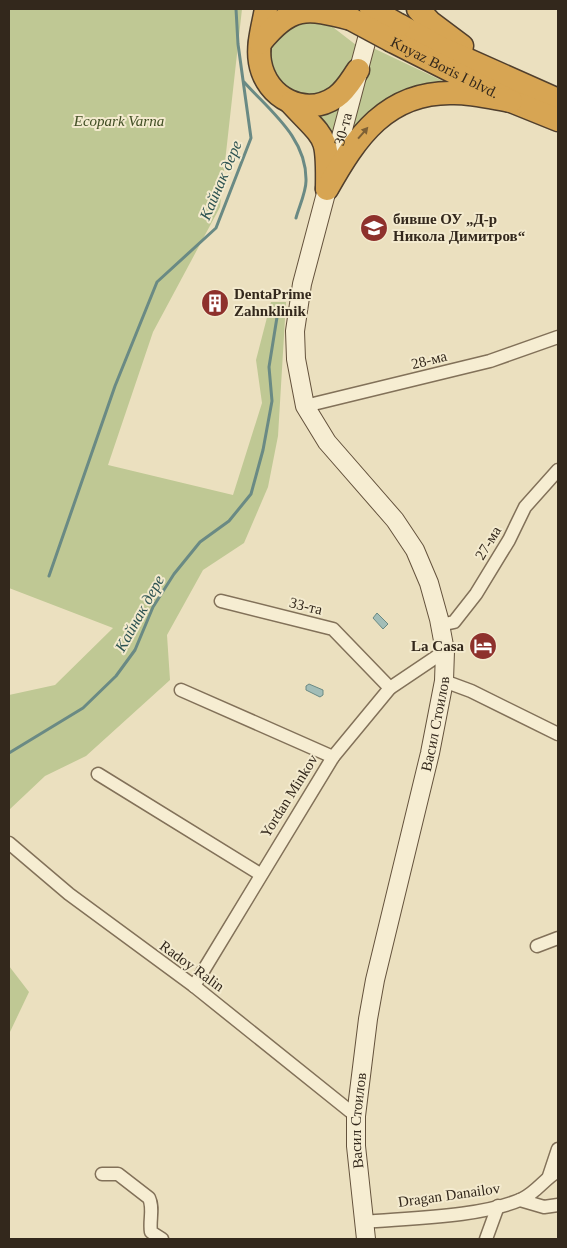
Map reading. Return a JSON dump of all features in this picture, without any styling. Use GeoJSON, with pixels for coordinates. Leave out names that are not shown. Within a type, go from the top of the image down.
{"type":"FeatureCollection","features":[{"type":"Feature","properties":{"kind":"highway"},"geometry":{"type":"LineString","coordinates":[[266,9],[260,44],[260,63],[265,80],[277,94],[291,103],[315,125],[324,138],[327,151],[327,188]]}},
{"type":"Feature","properties":{"kind":"highway"},"geometry":{"type":"LineString","coordinates":[[418,9],[430,22],[458,44],[558,91]]}},
{"type":"Feature","properties":{"kind":"highway","name":"Knyaz Boris I blvd."},"geometry":{"type":"LineString","coordinates":[[260,44],[277,24],[294,13],[352,12],[396,33],[512,101],[558,120]]}},
{"type":"Feature","properties":{"kind":"highway","name":"Knyaz Boris I blvd."},"geometry":{"type":"LineString","coordinates":[[396,33],[439,47],[558,100]]}},
{"type":"Feature","properties":{"kind":"highway"},"geometry":{"type":"LineString","coordinates":[[291,103],[307,106],[328,102],[346,89],[358,70]]}},
{"type":"Feature","properties":{"kind":"highway"},"geometry":{"type":"LineString","coordinates":[[327,188],[360,136],[378,118],[399,106],[421,97],[453,93],[512,101]]}},
{"type":"Feature","properties":{"kind":"street","name":"30-та"},"geometry":{"type":"LineString","coordinates":[[327,188],[375,9]]}},
{"type":"Feature","properties":{"kind":"street","name":"Васил Стоилов"},"geometry":{"type":"LineString","coordinates":[[327,188],[302,284],[295,330],[296,360],[305,406],[327,442],[395,520],[415,550],[429,583],[445,651],[444,681],[430,753],[375,980],[368,1018],[356,1116],[356,1146],[364,1234]]}},
{"type":"Feature","properties":{"kind":"street","name":"28-ма"},"geometry":{"type":"LineString","coordinates":[[305,406],[490,361],[558,337]]}},
{"type":"Feature","properties":{"kind":"street","name":"27-ма"},"geometry":{"type":"LineString","coordinates":[[440,625],[454,622],[476,594],[510,540],[525,507],[558,470]]}},
{"type":"Feature","properties":{"kind":"street","name":"33-та"},"geometry":{"type":"LineString","coordinates":[[221,601],[333,629],[390,688]]}},
{"type":"Feature","properties":{"kind":"street","name":"Yordan Minkov"},"geometry":{"type":"LineString","coordinates":[[194,986],[332,757],[390,688],[445,651]]}},
{"type":"Feature","properties":{"kind":"street"},"geometry":{"type":"LineString","coordinates":[[444,681],[472,691],[558,734]]}},
{"type":"Feature","properties":{"kind":"street"},"geometry":{"type":"LineString","coordinates":[[181,690],[332,757]]}},
{"type":"Feature","properties":{"kind":"street"},"geometry":{"type":"LineString","coordinates":[[98,774],[260,874]]}},
{"type":"Feature","properties":{"kind":"street","name":"Radoy Ralin"},"geometry":{"type":"LineString","coordinates":[[9,843],[69,894],[194,986],[356,1116]]}},
{"type":"Feature","properties":{"kind":"street"},"geometry":{"type":"LineString","coordinates":[[538,946],[558,938]]}},
{"type":"Feature","properties":{"kind":"street"},"geometry":{"type":"LineString","coordinates":[[554,1174],[558,1149]]}},
{"type":"Feature","properties":{"kind":"street"},"geometry":{"type":"LineString","coordinates":[[102,1174],[118,1174],[149,1198],[151,1203],[151,1232],[162,1239]]}},
{"type":"Feature","properties":{"kind":"street","name":"Dragan Danailov"},"geometry":{"type":"LineString","coordinates":[[364,1234],[520,1200],[537,1190],[554,1174]]}},
{"type":"Feature","properties":{"kind":"street"},"geometry":{"type":"LineString","coordinates":[[520,1200],[544,1207],[558,1205]]}},
{"type":"Feature","properties":{"kind":"street"},"geometry":{"type":"LineString","coordinates":[[486,1239],[498,1206]]}},
{"type":"Feature","properties":{"kind":"green space","name":"Ecopark Varna"},"geometry":{"type":"Polygon","coordinates":[[[9,9],[242,9],[220,207],[153,332],[108,465],[233,495],[262,403],[256,360],[271,302],[286,302],[278,436],[268,487],[244,543],[203,570],[167,635],[170,680],[86,756],[45,776],[9,810],[9,695],[55,685],[113,628],[9,588],[9,9]]]}},
{"type":"Feature","properties":{"kind":"green space"},"geometry":{"type":"Polygon","coordinates":[[[290,21],[325,21],[356,45],[350,69],[343,82],[307,99],[276,83],[268,50],[290,21]]]}},
{"type":"Feature","properties":{"kind":"green space"},"geometry":{"type":"Polygon","coordinates":[[[373,48],[449,84],[351,133],[373,48]]]}},
{"type":"Feature","properties":{"kind":"green space"},"geometry":{"type":"Polygon","coordinates":[[[342,103],[331,145],[308,113],[342,103]]]}},
{"type":"Feature","properties":{"kind":"green space"},"geometry":{"type":"Polygon","coordinates":[[[9,966],[29,992],[9,1034],[9,966]]]}},
{"type":"Feature","properties":{"kind":"water"},"geometry":{"type":"Polygon","coordinates":[[[377,613],[388,624],[383,629],[373,618],[377,613]]]}},
{"type":"Feature","properties":{"kind":"water"},"geometry":{"type":"Polygon","coordinates":[[[309,684],[323,690],[323,695],[320,697],[306,690],[306,686],[309,684]]]}},
{"type":"Feature","properties":{"kind":"waterway","name":"Кайнак дере"},"geometry":{"type":"LineString","coordinates":[[49,576],[115,386],[157,282],[216,228],[251,138],[238,44],[236,9]]}},
{"type":"Feature","properties":{"kind":"waterway","name":"Кайнак дере"},"geometry":{"type":"LineString","coordinates":[[244,82],[285,126],[294,138],[300,151],[305,166],[306,185],[296,218]]}},
{"type":"Feature","properties":{"kind":"waterway","name":"Кайнак дере"},"geometry":{"type":"LineString","coordinates":[[9,753],[83,708],[116,676],[135,650],[153,607],[174,574],[200,542],[229,521],[251,494],[263,450],[272,401],[269,367],[278,311]]}},
{"type":"Feature","properties":{"kind":"place","name":"бивше ОУ „Д-р Никола Димитров“"},"geometry":{"type":"Point","coordinates":[374,228]}},
{"type":"Feature","properties":{"kind":"place","name":"DentaPrime Zahnklinik"},"geometry":{"type":"Point","coordinates":[215,303]}},
{"type":"Feature","properties":{"kind":"place","name":"La Casa"},"geometry":{"type":"Point","coordinates":[483,646]}}]}
